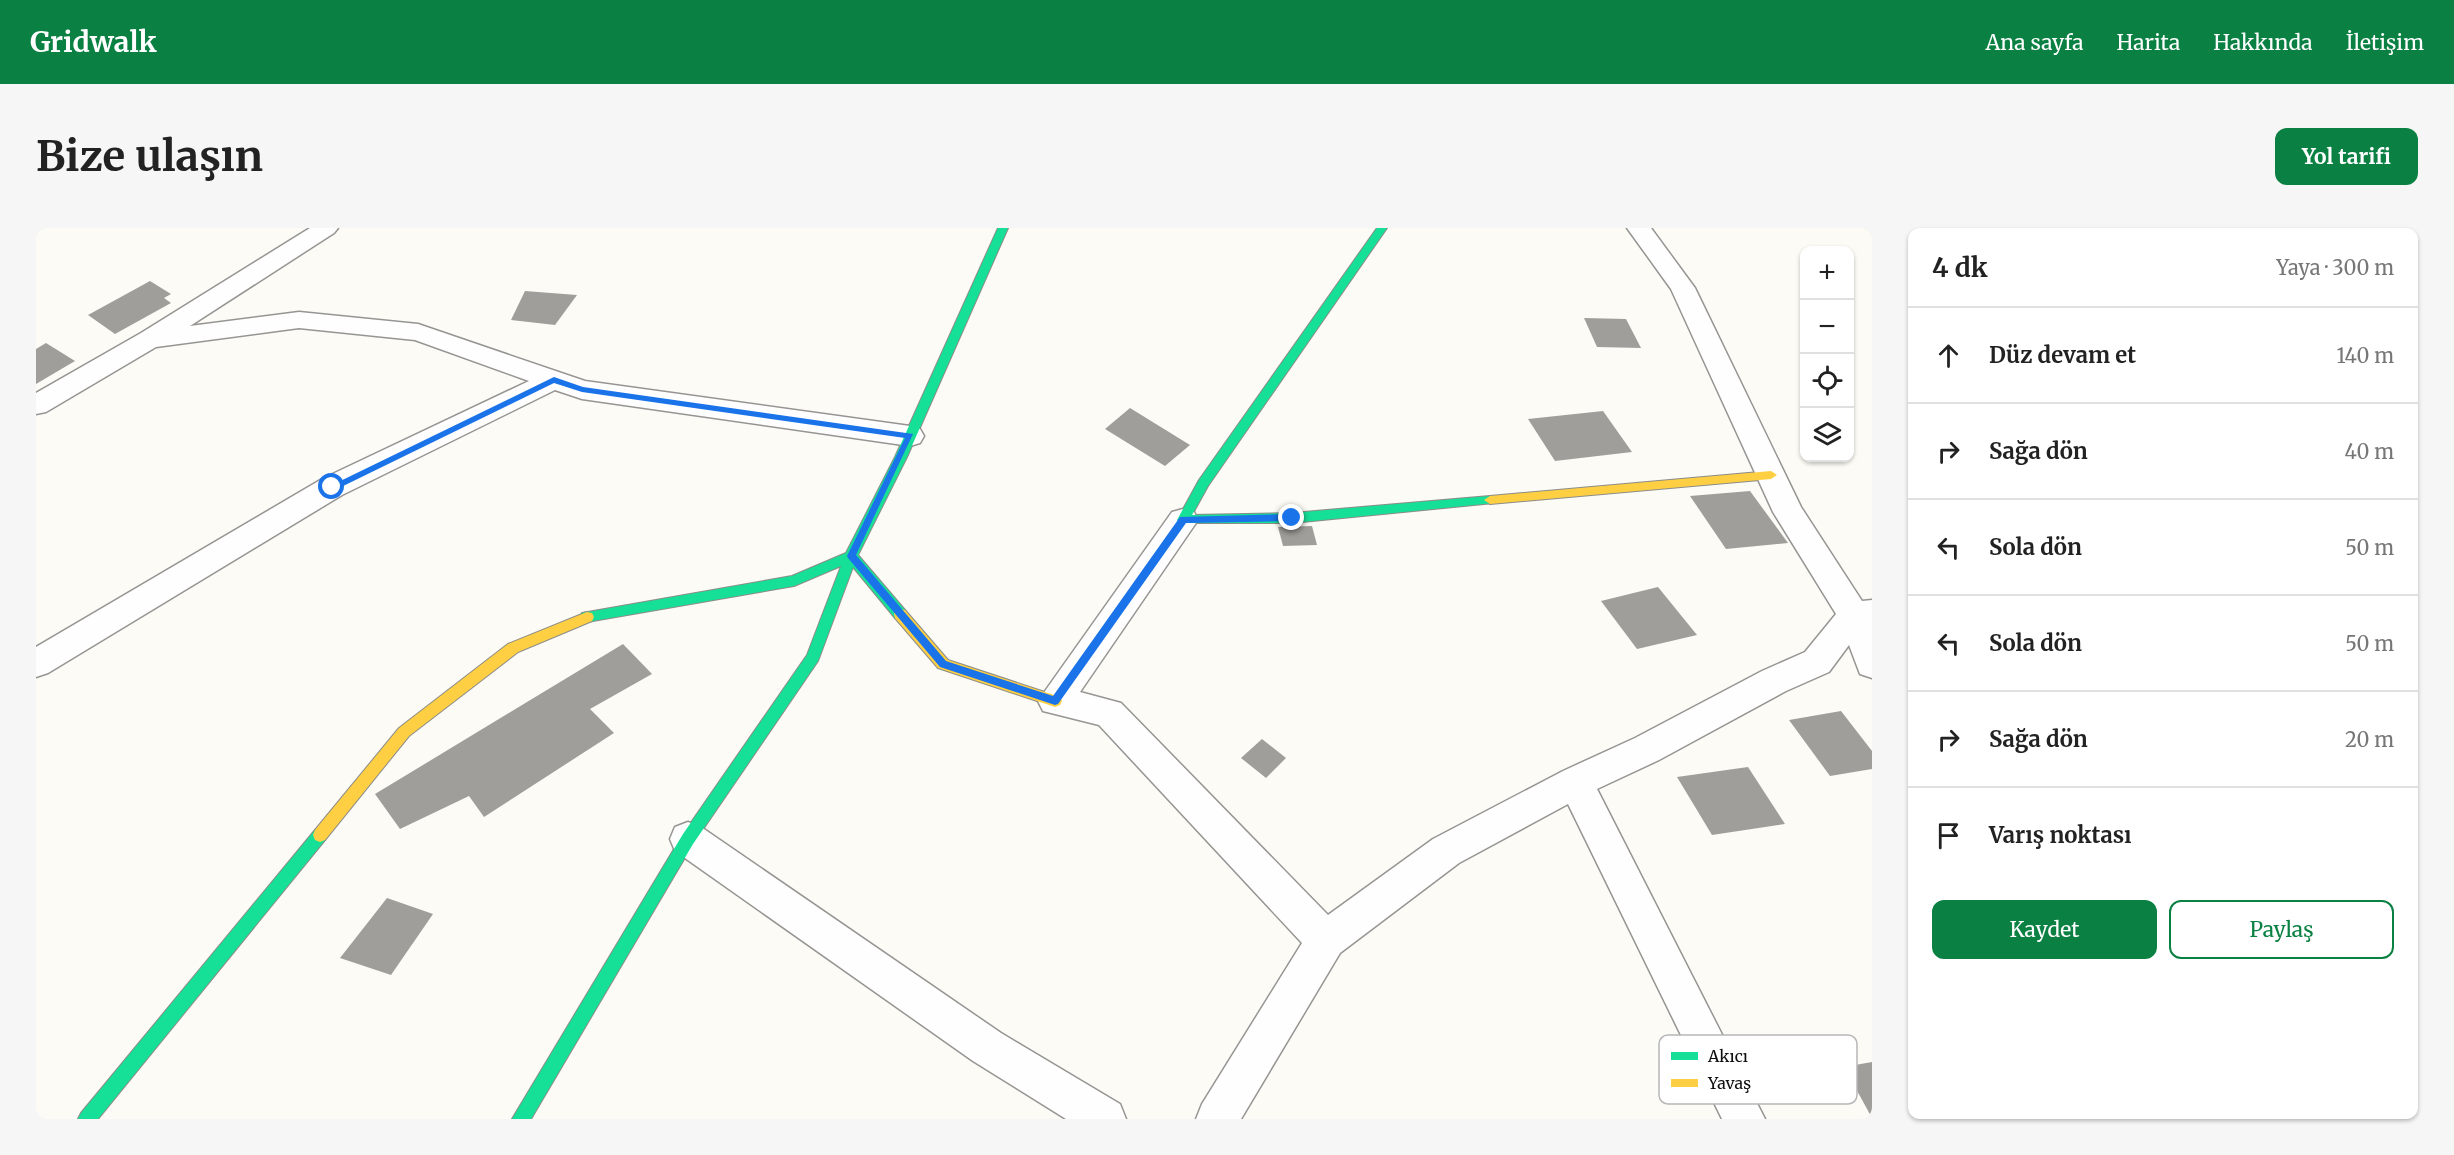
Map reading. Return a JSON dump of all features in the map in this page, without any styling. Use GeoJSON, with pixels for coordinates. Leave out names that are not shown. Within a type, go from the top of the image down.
{"type":"FeatureCollection","features":[{"type":"Feature","properties":{"kind":"street"},"geometry":{"type":"LineString","coordinates":[[36,405],[150,339],[326,228]]}},
{"type":"Feature","properties":{"kind":"street"},"geometry":{"type":"LineString","coordinates":[[521,1119],[688,838],[813,657],[851,556],[910,436],[1003,228]]}},
{"type":"Feature","properties":{"kind":"street"},"geometry":{"type":"LineString","coordinates":[[1055,701],[1183,520],[1203,483],[1382,228]]}},
{"type":"Feature","properties":{"kind":"street"},"geometry":{"type":"LineString","coordinates":[[1639,228],[1683,288],[1788,512],[1863,614],[1872,664]]}},
{"type":"Feature","properties":{"kind":"street"},"geometry":{"type":"LineString","coordinates":[[150,339],[299,320],[418,332],[582,390],[910,436]]}},
{"type":"Feature","properties":{"kind":"street"},"geometry":{"type":"LineString","coordinates":[[36,663],[332,487],[554,380]]}},
{"type":"Feature","properties":{"kind":"street"},"geometry":{"type":"LineString","coordinates":[[1183,520],[1292,518],[1771,475]]}},
{"type":"Feature","properties":{"kind":"street"},"geometry":{"type":"LineString","coordinates":[[851,556],[943,664],[1055,701],[1109,713],[1326,940]]}},
{"type":"Feature","properties":{"kind":"street"},"geometry":{"type":"LineString","coordinates":[[87,1119],[404,732],[513,648],[595,614],[794,581],[851,556]]}},
{"type":"Feature","properties":{"kind":"street"},"geometry":{"type":"LineString","coordinates":[[1217,1119],[1326,940],[1446,851],[1575,782],[1647,749],[1774,681],[1817,662],[1863,614]]}},
{"type":"Feature","properties":{"kind":"street"},"geometry":{"type":"LineString","coordinates":[[1575,782],[1702,1035]]}},
{"type":"Feature","properties":{"kind":"street"},"geometry":{"type":"LineString","coordinates":[[688,838],[987,1047],[1105,1119]]}},
{"type":"Feature","properties":{"kind":"street"},"geometry":{"type":"LineString","coordinates":[[1736,1104],[1744,1119]]}},
{"type":"Feature","properties":{"kind":"building"},"geometry":{"type":"Polygon","coordinates":[[[150,281],[171,294],[164,298],[171,303],[115,334],[88,315],[150,281]]]}},
{"type":"Feature","properties":{"kind":"building"},"geometry":{"type":"Polygon","coordinates":[[[525,291],[577,295],[555,325],[511,320],[525,291]]]}},
{"type":"Feature","properties":{"kind":"building"},"geometry":{"type":"Polygon","coordinates":[[[1584,318],[1626,319],[1641,348],[1597,347],[1584,318]]]}},
{"type":"Feature","properties":{"kind":"building"},"geometry":{"type":"Polygon","coordinates":[[[46,343],[75,361],[36,384],[36,349],[46,343]]]}},
{"type":"Feature","properties":{"kind":"building"},"geometry":{"type":"Polygon","coordinates":[[[1130,408],[1190,445],[1165,466],[1105,429],[1130,408]]]}},
{"type":"Feature","properties":{"kind":"building"},"geometry":{"type":"Polygon","coordinates":[[[1603,411],[1632,452],[1555,461],[1528,419],[1603,411]]]}},
{"type":"Feature","properties":{"kind":"building"},"geometry":{"type":"Polygon","coordinates":[[[1750,491],[1788,543],[1726,549],[1690,496],[1750,491]]]}},
{"type":"Feature","properties":{"kind":"building"},"geometry":{"type":"Polygon","coordinates":[[[1312,526],[1317,545],[1283,546],[1278,527],[1312,526]]]}},
{"type":"Feature","properties":{"kind":"building"},"geometry":{"type":"Polygon","coordinates":[[[1658,587],[1697,635],[1637,649],[1601,601],[1658,587]]]}},
{"type":"Feature","properties":{"kind":"building"},"geometry":{"type":"Polygon","coordinates":[[[623,644],[652,674],[590,709],[614,733],[484,817],[469,796],[400,829],[375,794],[623,644]]]}},
{"type":"Feature","properties":{"kind":"building"},"geometry":{"type":"Polygon","coordinates":[[[1841,711],[1872,751],[1872,769],[1830,776],[1789,720],[1841,711]]]}},
{"type":"Feature","properties":{"kind":"building"},"geometry":{"type":"Polygon","coordinates":[[[1262,739],[1286,758],[1266,778],[1241,758],[1262,739]]]}},
{"type":"Feature","properties":{"kind":"building"},"geometry":{"type":"Polygon","coordinates":[[[1748,767],[1785,824],[1712,835],[1677,777],[1748,767]]]}},
{"type":"Feature","properties":{"kind":"building"},"geometry":{"type":"Polygon","coordinates":[[[387,898],[433,914],[391,975],[340,958],[387,898]]]}},
{"type":"Feature","properties":{"kind":"building"},"geometry":{"type":"Polygon","coordinates":[[[1872,1062],[1872,1118],[1857,1091],[1857,1065],[1872,1062]]]}},
{"type":"Feature","properties":{"kind":"traffic: fast"},"geometry":{"type":"LineString","coordinates":[[587,617],[794,581],[851,556],[901,457],[1003,228]]}},
{"type":"Feature","properties":{"kind":"traffic: fast"},"geometry":{"type":"LineString","coordinates":[[1382,228],[1203,483],[1183,520],[1292,518],[1490,500]]}},
{"type":"Feature","properties":{"kind":"traffic: fast"},"geometry":{"type":"LineString","coordinates":[[521,1119],[688,839],[813,657],[851,556],[900,614]]}},
{"type":"Feature","properties":{"kind":"traffic: fast"},"geometry":{"type":"LineString","coordinates":[[87,1119],[320,835]]}},
{"type":"Feature","properties":{"kind":"traffic: slow"},"geometry":{"type":"LineString","coordinates":[[1490,500],[1771,475]]}},
{"type":"Feature","properties":{"kind":"traffic: slow"},"geometry":{"type":"LineString","coordinates":[[900,614],[943,664],[1055,701]]}},
{"type":"Feature","properties":{"kind":"traffic: slow"},"geometry":{"type":"LineString","coordinates":[[320,835],[404,732],[513,648],[587,617]]}},
{"type":"Feature","properties":{"kind":"route"},"geometry":{"type":"LineString","coordinates":[[332,487],[554,380],[582,390],[910,436],[851,556],[943,664],[1055,701],[1183,520],[1292,518]]}}]}
